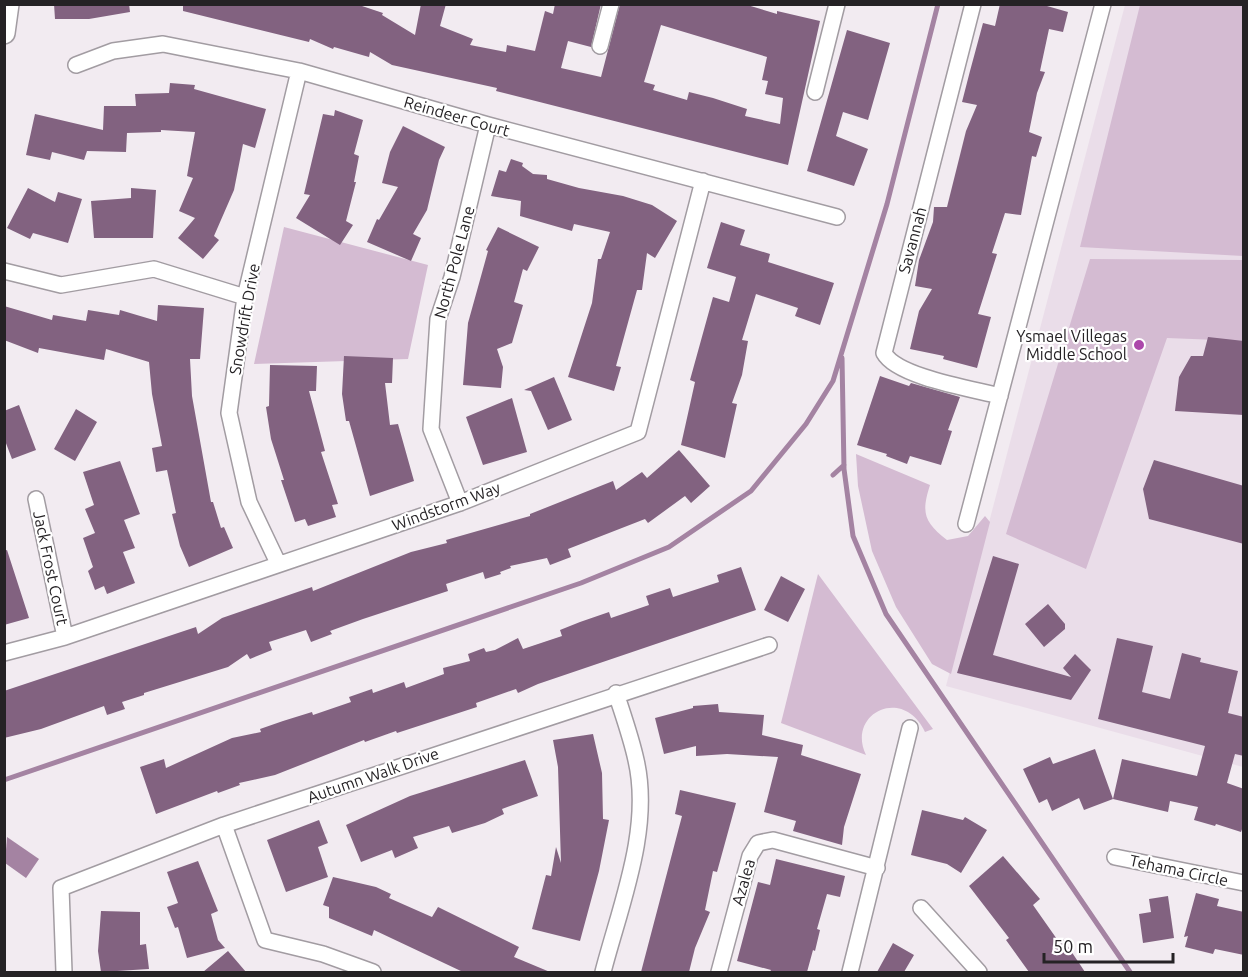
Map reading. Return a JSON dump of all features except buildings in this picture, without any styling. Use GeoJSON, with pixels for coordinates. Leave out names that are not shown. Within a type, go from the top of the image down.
{"type":"FeatureCollection","features":[{"type":"Feature","properties":{"kind":"street"},"geometry":{"type":"LineString","coordinates":[[4,33],[8,4]]}},
{"type":"Feature","properties":{"kind":"street"},"geometry":{"type":"LineString","coordinates":[[600,46],[611,4]]}},
{"type":"Feature","properties":{"kind":"street","name":"Savannah"},"geometry":{"type":"LineString","coordinates":[[974,4],[884,353],[887,359],[902,369],[1000,396]]}},
{"type":"Feature","properties":{"kind":"street"},"geometry":{"type":"LineString","coordinates":[[966,524],[1103,4]]}},
{"type":"Feature","properties":{"kind":"street"},"geometry":{"type":"LineString","coordinates":[[815,92],[833,6]]}},
{"type":"Feature","properties":{"kind":"street","name":"Reindeer Court"},"geometry":{"type":"LineString","coordinates":[[76,65],[113,51],[163,44],[299,71],[488,125],[837,217]]}},
{"type":"Feature","properties":{"kind":"street","name":"Snowdrift Drive"},"geometry":{"type":"LineString","coordinates":[[278,563],[249,502],[229,413],[245,297],[299,71]]}},
{"type":"Feature","properties":{"kind":"street","name":"North Pole Lane"},"geometry":{"type":"LineString","coordinates":[[460,503],[431,429],[438,319],[452,277],[488,125]]}},
{"type":"Feature","properties":{"kind":"street","name":"Windstorm Way"},"geometry":{"type":"LineString","coordinates":[[4,653],[65,637],[460,503],[638,432],[703,181]]}},
{"type":"Feature","properties":{"kind":"street"},"geometry":{"type":"LineString","coordinates":[[4,271],[61,285],[154,269],[245,297]]}},
{"type":"Feature","properties":{"kind":"street","name":"Jack Frost Court"},"geometry":{"type":"LineString","coordinates":[[36,499],[65,637]]}},
{"type":"Feature","properties":{"kind":"street","name":"Autumn Walk Drive"},"geometry":{"type":"LineString","coordinates":[[64,972],[62,888],[224,825],[616,693],[769,645]]}},
{"type":"Feature","properties":{"kind":"street"},"geometry":{"type":"LineString","coordinates":[[603,972],[635,850],[640,803],[637,761],[616,693]]}},
{"type":"Feature","properties":{"kind":"street"},"geometry":{"type":"LineString","coordinates":[[850,972],[910,729]]}},
{"type":"Feature","properties":{"kind":"street"},"geometry":{"type":"LineString","coordinates":[[224,825],[265,940],[323,954],[373,972]]}},
{"type":"Feature","properties":{"kind":"street","name":"Azalea"},"geometry":{"type":"LineString","coordinates":[[719,972],[750,856],[758,843],[773,840],[877,868]]}},
{"type":"Feature","properties":{"kind":"street","name":"Tehama Circle"},"geometry":{"type":"LineString","coordinates":[[1115,857],[1244,883]]}},
{"type":"Feature","properties":{"kind":"street"},"geometry":{"type":"LineString","coordinates":[[921,908],[979,972]]}},
{"type":"Feature","properties":{"kind":"shaded area","name":"Ysmael Villegas Middle School"},"geometry":{"type":"Polygon","coordinates":[[[1125,5],[1243,5],[1243,767],[946,686],[1125,5]]]}},
{"type":"Feature","properties":{"kind":"shaded area"},"geometry":{"type":"Polygon","coordinates":[[[1140,5],[1243,5],[1243,256],[1080,247],[1140,5]]]}},
{"type":"Feature","properties":{"kind":"shaded area"},"geometry":{"type":"Polygon","coordinates":[[[284,227],[428,265],[408,359],[254,364],[284,227]]]}},
{"type":"Feature","properties":{"kind":"shaded area"},"geometry":{"type":"Polygon","coordinates":[[[1090,259],[1243,260],[1243,341],[1167,338],[1086,569],[1006,534],[1090,259]]]}},
{"type":"Feature","properties":{"kind":"shaded area"},"geometry":{"type":"Polygon","coordinates":[[[856,454],[930,485],[926,516],[933,528],[947,540],[968,536],[985,516],[990,522],[951,674],[932,664],[896,607],[872,551],[858,486],[856,454]]]}},
{"type":"Feature","properties":{"kind":"shaded area"},"geometry":{"type":"Polygon","coordinates":[[[818,574],[933,729],[925,732],[915,718],[904,710],[891,708],[880,710],[870,717],[864,728],[862,740],[866,755],[781,723],[818,574]]]}},
{"type":"Feature","properties":{"kind":"shaded area"},"geometry":{"type":"Polygon","coordinates":[[[7,837],[39,859],[26,878],[5,863],[7,837]]]}},
{"type":"Feature","properties":{"kind":"waterway"},"geometry":{"type":"LineString","coordinates":[[4,780],[581,583],[669,547],[751,491],[806,424],[833,381],[887,204],[938,4]]}},
{"type":"Feature","properties":{"kind":"waterway"},"geometry":{"type":"LineString","coordinates":[[842,358],[844,469],[853,536],[886,614],[1130,972]]}},
{"type":"Feature","properties":{"kind":"waterway"},"geometry":{"type":"LineString","coordinates":[[833,475],[844,465]]}},
{"type":"Feature","properties":{"kind":"place","name":"Ysmael Villegas Middle School"},"geometry":{"type":"Point","coordinates":[1139,345]}}]}
